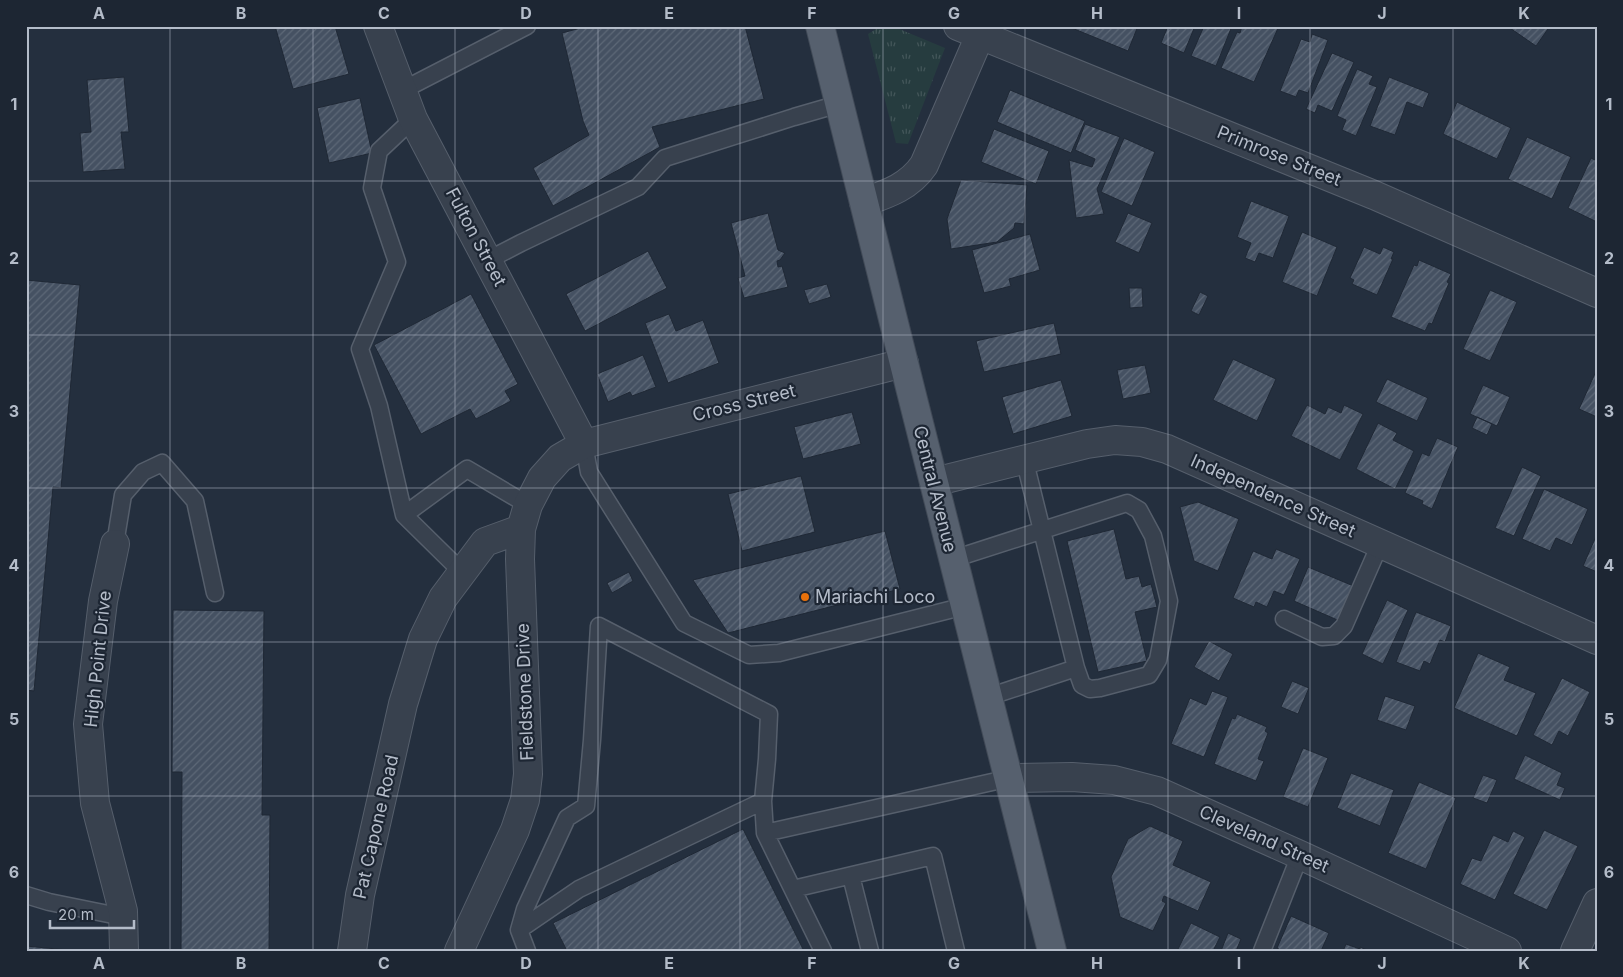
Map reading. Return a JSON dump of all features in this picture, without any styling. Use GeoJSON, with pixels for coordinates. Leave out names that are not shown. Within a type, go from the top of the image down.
{"type":"FeatureCollection","features":[{"type":"Feature","properties":{"kind":"main road","name":"Central Avenue"},"geometry":{"type":"LineString","coordinates":[[820,26],[1052,951]]}},
{"type":"Feature","properties":{"kind":"street","name":"Fulton Street"},"geometry":{"type":"LineString","coordinates":[[378,26],[413,119],[584,444]]}},
{"type":"Feature","properties":{"kind":"street"},"geometry":{"type":"LineString","coordinates":[[864,202],[908,184],[924,166],[974,29]]}},
{"type":"Feature","properties":{"kind":"street","name":"Primrose Street"},"geometry":{"type":"LineString","coordinates":[[974,29],[1374,195],[1597,293]]}},
{"type":"Feature","properties":{"kind":"street","name":"Cross Street"},"geometry":{"type":"LineString","coordinates":[[584,444],[904,363]]}},
{"type":"Feature","properties":{"kind":"street","name":"Independence Street"},"geometry":{"type":"LineString","coordinates":[[934,482],[1024,458],[1106,441],[1142,442],[1167,449],[1597,640]]}},
{"type":"Feature","properties":{"kind":"street","name":"Fieldstone Drive"},"geometry":{"type":"LineString","coordinates":[[459,951],[515,830],[525,800],[528,774],[520,559],[524,517],[542,478],[560,458],[584,444]]}},
{"type":"Feature","properties":{"kind":"street"},"geometry":{"type":"LineString","coordinates":[[462,572],[485,542],[524,517]]}},
{"type":"Feature","properties":{"kind":"street","name":"High Point Drive"},"geometry":{"type":"LineString","coordinates":[[115,544],[102,601],[88,724],[95,802],[123,911],[124,951]]}},
{"type":"Feature","properties":{"kind":"street","name":"Pat Capone Road"},"geometry":{"type":"LineString","coordinates":[[352,951],[360,896],[403,704],[423,639],[443,598],[462,572]]}},
{"type":"Feature","properties":{"kind":"street","name":"Cleveland Street"},"geometry":{"type":"LineString","coordinates":[[1010,778],[1072,777],[1114,780],[1136,784],[1157,791],[1506,951]]}},
{"type":"Feature","properties":{"kind":"street"},"geometry":{"type":"LineString","coordinates":[[1575,951],[1597,903]]}},
{"type":"Feature","properties":{"kind":"lane"},"geometry":{"type":"LineString","coordinates":[[401,91],[527,26]]}},
{"type":"Feature","properties":{"kind":"lane"},"geometry":{"type":"LineString","coordinates":[[488,260],[638,187],[665,158],[839,104]]}},
{"type":"Feature","properties":{"kind":"lane"},"geometry":{"type":"LineString","coordinates":[[413,119],[379,151],[372,188],[397,262],[360,349],[379,406],[404,515],[462,572]]}},
{"type":"Feature","properties":{"kind":"lane"},"geometry":{"type":"LineString","coordinates":[[584,444],[590,472],[684,623],[749,655],[779,653],[965,606]]}},
{"type":"Feature","properties":{"kind":"lane"},"geometry":{"type":"LineString","coordinates":[[953,559],[1042,531],[1127,503],[1139,510],[1153,536],[1170,601],[1158,660],[1149,675],[1100,688],[1090,689],[1082,685],[1076,668],[1042,531],[1024,458]]}},
{"type":"Feature","properties":{"kind":"lane"},"geometry":{"type":"LineString","coordinates":[[115,544],[123,495],[143,472],[162,463],[195,502],[215,594]]}},
{"type":"Feature","properties":{"kind":"lane"},"geometry":{"type":"LineString","coordinates":[[404,515],[467,470],[524,517]]}},
{"type":"Feature","properties":{"kind":"lane"},"geometry":{"type":"LineString","coordinates":[[1284,619],[1322,637],[1334,636],[1344,626],[1380,544]]}},
{"type":"Feature","properties":{"kind":"lane"},"geometry":{"type":"LineString","coordinates":[[528,951],[519,930],[525,910],[567,818],[586,806],[599,626],[769,714],[763,800],[765,832],[823,951]]}},
{"type":"Feature","properties":{"kind":"lane"},"geometry":{"type":"LineString","coordinates":[[988,697],[1076,668]]}},
{"type":"Feature","properties":{"kind":"lane"},"geometry":{"type":"LineString","coordinates":[[765,832],[1010,778]]}},
{"type":"Feature","properties":{"kind":"lane"},"geometry":{"type":"LineString","coordinates":[[519,930],[578,889],[763,800]]}},
{"type":"Feature","properties":{"kind":"lane"},"geometry":{"type":"LineString","coordinates":[[1262,951],[1300,855]]}},
{"type":"Feature","properties":{"kind":"lane"},"geometry":{"type":"LineString","coordinates":[[793,890],[933,856],[956,951]]}},
{"type":"Feature","properties":{"kind":"lane"},"geometry":{"type":"LineString","coordinates":[[851,876],[870,951]]}},
{"type":"Feature","properties":{"kind":"lane"},"geometry":{"type":"LineString","coordinates":[[26,895],[48,902],[123,917]]}},
{"type":"Feature","properties":{"kind":"green space"},"geometry":{"type":"Polygon","coordinates":[[[881,26],[892,26],[945,48],[908,144],[896,143],[868,34],[881,26]]]}},
{"type":"Feature","properties":{"kind":"building"},"geometry":{"type":"Polygon","coordinates":[[[275,26],[335,26],[349,74],[293,89],[275,26]]]}},
{"type":"Feature","properties":{"kind":"building"},"geometry":{"type":"Polygon","coordinates":[[[588,26],[745,26],[764,99],[652,127],[660,147],[553,206],[533,168],[589,135],[583,121],[562,33],[588,26]]]}},
{"type":"Feature","properties":{"kind":"building"},"geometry":{"type":"Polygon","coordinates":[[[1067,26],[1138,26],[1128,51],[1067,26]]]}},
{"type":"Feature","properties":{"kind":"building"},"geometry":{"type":"Polygon","coordinates":[[[1168,26],[1195,26],[1184,53],[1161,43],[1168,26]]]}},
{"type":"Feature","properties":{"kind":"building"},"geometry":{"type":"Polygon","coordinates":[[[1204,26],[1232,26],[1216,66],[1191,56],[1204,26]]]}},
{"type":"Feature","properties":{"kind":"building"},"geometry":{"type":"Polygon","coordinates":[[[1242,26],[1279,26],[1254,82],[1221,68],[1237,32],[1240,33],[1242,26]]]}},
{"type":"Feature","properties":{"kind":"building"},"geometry":{"type":"Polygon","coordinates":[[[1507,26],[1550,26],[1536,46],[1507,26]]]}},
{"type":"Feature","properties":{"kind":"building"},"geometry":{"type":"Polygon","coordinates":[[[1312,34],[1328,40],[1308,93],[1299,90],[1296,97],[1280,91],[1301,39],[1310,42],[1312,34]]]}},
{"type":"Feature","properties":{"kind":"building"},"geometry":{"type":"Polygon","coordinates":[[[1332,53],[1354,62],[1332,111],[1318,105],[1315,113],[1306,109],[1332,53]]]}},
{"type":"Feature","properties":{"kind":"building"},"geometry":{"type":"Polygon","coordinates":[[[1357,69],[1373,76],[1369,84],[1377,87],[1356,136],[1342,130],[1346,120],[1337,116],[1357,69]]]}},
{"type":"Feature","properties":{"kind":"building"},"geometry":{"type":"Polygon","coordinates":[[[124,77],[129,132],[121,132],[125,169],[83,172],[80,133],[91,132],[87,80],[124,77]]]}},
{"type":"Feature","properties":{"kind":"building"},"geometry":{"type":"Polygon","coordinates":[[[1389,77],[1429,93],[1423,108],[1407,102],[1395,135],[1370,126],[1389,77]]]}},
{"type":"Feature","properties":{"kind":"building"},"geometry":{"type":"Polygon","coordinates":[[[1010,90],[1085,121],[1071,153],[997,122],[1010,90]]]}},
{"type":"Feature","properties":{"kind":"building"},"geometry":{"type":"Polygon","coordinates":[[[360,98],[372,153],[329,163],[317,108],[360,98]]]}},
{"type":"Feature","properties":{"kind":"building"},"geometry":{"type":"Polygon","coordinates":[[[1457,102],[1511,128],[1497,159],[1443,134],[1457,102]]]}},
{"type":"Feature","properties":{"kind":"building"},"geometry":{"type":"Polygon","coordinates":[[[1085,124],[1120,137],[1097,189],[1104,214],[1076,218],[1069,160],[1092,167],[1095,159],[1075,150],[1085,124]]]}},
{"type":"Feature","properties":{"kind":"building"},"geometry":{"type":"Polygon","coordinates":[[[994,129],[1049,151],[1036,184],[981,162],[994,129]]]}},
{"type":"Feature","properties":{"kind":"building"},"geometry":{"type":"Polygon","coordinates":[[[1527,137],[1571,157],[1552,199],[1508,179],[1527,137]]]}},
{"type":"Feature","properties":{"kind":"building"},"geometry":{"type":"Polygon","coordinates":[[[1124,138],[1155,152],[1132,206],[1101,192],[1124,138]]]}},
{"type":"Feature","properties":{"kind":"building"},"geometry":{"type":"Polygon","coordinates":[[[1591,158],[1597,161],[1597,222],[1568,208],[1591,158]]]}},
{"type":"Feature","properties":{"kind":"building"},"geometry":{"type":"Polygon","coordinates":[[[961,180],[1027,185],[1024,224],[1015,223],[1014,228],[997,242],[951,249],[947,219],[961,180]]]}},
{"type":"Feature","properties":{"kind":"building"},"geometry":{"type":"Polygon","coordinates":[[[1251,201],[1289,216],[1273,258],[1259,253],[1255,262],[1245,258],[1251,243],[1237,237],[1251,201]]]}},
{"type":"Feature","properties":{"kind":"building"},"geometry":{"type":"Polygon","coordinates":[[[768,213],[778,250],[785,253],[777,261],[778,267],[782,266],[788,287],[744,298],[738,278],[745,276],[731,223],[768,213]]]}},
{"type":"Feature","properties":{"kind":"building"},"geometry":{"type":"Polygon","coordinates":[[[1128,213],[1152,223],[1139,253],[1115,242],[1128,213]]]}},
{"type":"Feature","properties":{"kind":"building"},"geometry":{"type":"Polygon","coordinates":[[[1302,232],[1337,247],[1317,296],[1282,282],[1302,232]]]}},
{"type":"Feature","properties":{"kind":"building"},"geometry":{"type":"Polygon","coordinates":[[[1030,234],[1040,270],[1009,279],[1011,286],[984,293],[972,250],[1030,234]]]}},
{"type":"Feature","properties":{"kind":"building"},"geometry":{"type":"Polygon","coordinates":[[[1364,247],[1380,254],[1383,247],[1394,252],[1391,259],[1393,259],[1377,295],[1352,284],[1354,280],[1350,278],[1364,247]]]}},
{"type":"Feature","properties":{"kind":"building"},"geometry":{"type":"Polygon","coordinates":[[[648,251],[667,288],[585,331],[566,294],[648,251]]]}},
{"type":"Feature","properties":{"kind":"building"},"geometry":{"type":"Polygon","coordinates":[[[1419,260],[1451,274],[1432,324],[1429,323],[1425,331],[1391,317],[1414,265],[1417,266],[1419,260]]]}},
{"type":"Feature","properties":{"kind":"building"},"geometry":{"type":"Polygon","coordinates":[[[26,280],[80,285],[61,488],[53,487],[34,691],[26,690],[26,280]]]}},
{"type":"Feature","properties":{"kind":"building"},"geometry":{"type":"Polygon","coordinates":[[[827,284],[831,297],[809,304],[804,290],[827,284]]]}},
{"type":"Feature","properties":{"kind":"building"},"geometry":{"type":"Polygon","coordinates":[[[1129,288],[1142,288],[1143,307],[1130,308],[1129,288]]]}},
{"type":"Feature","properties":{"kind":"building"},"geometry":{"type":"Polygon","coordinates":[[[1490,290],[1517,302],[1490,361],[1463,349],[1490,290]]]}},
{"type":"Feature","properties":{"kind":"building"},"geometry":{"type":"Polygon","coordinates":[[[1200,292],[1208,296],[1199,315],[1191,311],[1200,292]]]}},
{"type":"Feature","properties":{"kind":"building"},"geometry":{"type":"Polygon","coordinates":[[[471,294],[518,384],[505,391],[511,401],[476,419],[470,409],[421,434],[374,345],[471,294]]]}},
{"type":"Feature","properties":{"kind":"building"},"geometry":{"type":"Polygon","coordinates":[[[669,314],[676,331],[703,320],[719,363],[668,383],[645,323],[669,314]]]}},
{"type":"Feature","properties":{"kind":"building"},"geometry":{"type":"Polygon","coordinates":[[[1054,323],[1061,354],[984,372],[976,341],[1054,323]]]}},
{"type":"Feature","properties":{"kind":"building"},"geometry":{"type":"Polygon","coordinates":[[[643,355],[656,387],[632,396],[630,392],[608,402],[597,374],[643,355]]]}},
{"type":"Feature","properties":{"kind":"building"},"geometry":{"type":"Polygon","coordinates":[[[1233,359],[1276,379],[1257,421],[1213,400],[1233,359]]]}},
{"type":"Feature","properties":{"kind":"building"},"geometry":{"type":"Polygon","coordinates":[[[1145,365],[1151,393],[1123,399],[1117,370],[1145,365]]]}},
{"type":"Feature","properties":{"kind":"building"},"geometry":{"type":"Polygon","coordinates":[[[1597,369],[1597,417],[1579,409],[1597,369]]]}},
{"type":"Feature","properties":{"kind":"building"},"geometry":{"type":"Polygon","coordinates":[[[1387,379],[1428,398],[1417,421],[1376,402],[1387,379]]]}},
{"type":"Feature","properties":{"kind":"building"},"geometry":{"type":"Polygon","coordinates":[[[1061,380],[1072,416],[1013,434],[1002,397],[1061,380]]]}},
{"type":"Feature","properties":{"kind":"building"},"geometry":{"type":"Polygon","coordinates":[[[1483,385],[1510,397],[1497,426],[1470,414],[1483,385]]]}},
{"type":"Feature","properties":{"kind":"building"},"geometry":{"type":"Polygon","coordinates":[[[1307,405],[1325,414],[1328,407],[1341,413],[1344,405],[1363,414],[1340,460],[1291,436],[1307,405]]]}},
{"type":"Feature","properties":{"kind":"building"},"geometry":{"type":"Polygon","coordinates":[[[852,412],[861,444],[803,459],[794,427],[852,412]]]}},
{"type":"Feature","properties":{"kind":"building"},"geometry":{"type":"Polygon","coordinates":[[[1477,417],[1492,424],[1487,435],[1472,428],[1477,417]]]}},
{"type":"Feature","properties":{"kind":"building"},"geometry":{"type":"Polygon","coordinates":[[[1378,423],[1397,433],[1393,440],[1414,451],[1395,489],[1356,469],[1378,423]]]}},
{"type":"Feature","properties":{"kind":"building"},"geometry":{"type":"Polygon","coordinates":[[[1437,438],[1458,447],[1432,509],[1422,504],[1423,501],[1405,493],[1422,453],[1429,456],[1437,438]]]}},
{"type":"Feature","properties":{"kind":"building"},"geometry":{"type":"Polygon","coordinates":[[[1522,467],[1541,476],[1514,536],[1495,528],[1522,467]]]}},
{"type":"Feature","properties":{"kind":"building"},"geometry":{"type":"Polygon","coordinates":[[[801,476],[815,532],[742,551],[728,494],[801,476]]]}},
{"type":"Feature","properties":{"kind":"building"},"geometry":{"type":"Polygon","coordinates":[[[1544,489],[1588,509],[1572,545],[1556,538],[1550,551],[1522,539],[1544,489]]]}},
{"type":"Feature","properties":{"kind":"building"},"geometry":{"type":"Polygon","coordinates":[[[1198,502],[1239,519],[1218,571],[1194,561],[1180,507],[1198,502]]]}},
{"type":"Feature","properties":{"kind":"building"},"geometry":{"type":"Polygon","coordinates":[[[1114,529],[1126,579],[1139,576],[1142,587],[1151,584],[1157,607],[1135,612],[1147,661],[1098,672],[1067,541],[1114,529]]]}},
{"type":"Feature","properties":{"kind":"building"},"geometry":{"type":"Polygon","coordinates":[[[885,531],[900,589],[728,633],[693,580],[885,531]]]}},
{"type":"Feature","properties":{"kind":"building"},"geometry":{"type":"Polygon","coordinates":[[[1597,534],[1597,572],[1583,566],[1597,534]]]}},
{"type":"Feature","properties":{"kind":"building"},"geometry":{"type":"Polygon","coordinates":[[[1276,549],[1300,559],[1284,595],[1274,591],[1267,607],[1256,602],[1254,607],[1233,598],[1253,551],[1272,559],[1276,549]]]}},
{"type":"Feature","properties":{"kind":"building"},"geometry":{"type":"Polygon","coordinates":[[[1308,567],[1356,587],[1342,622],[1294,601],[1308,567]]]}},
{"type":"Feature","properties":{"kind":"building"},"geometry":{"type":"Polygon","coordinates":[[[629,572],[633,581],[612,593],[607,583],[629,572]]]}},
{"type":"Feature","properties":{"kind":"building"},"geometry":{"type":"Polygon","coordinates":[[[1387,600],[1408,610],[1383,664],[1362,654],[1387,600]]]}},
{"type":"Feature","properties":{"kind":"building"},"geometry":{"type":"Polygon","coordinates":[[[173,610],[264,611],[262,815],[270,815],[269,951],[181,951],[182,772],[172,772],[173,610]]]}},
{"type":"Feature","properties":{"kind":"building"},"geometry":{"type":"Polygon","coordinates":[[[1416,612],[1451,626],[1445,642],[1440,640],[1430,664],[1424,661],[1420,671],[1396,662],[1416,612]]]}},
{"type":"Feature","properties":{"kind":"building"},"geometry":{"type":"Polygon","coordinates":[[[1209,641],[1233,654],[1219,681],[1194,667],[1209,641]]]}},
{"type":"Feature","properties":{"kind":"building"},"geometry":{"type":"Polygon","coordinates":[[[1478,653],[1510,667],[1504,680],[1536,693],[1517,736],[1454,708],[1478,653]]]}},
{"type":"Feature","properties":{"kind":"building"},"geometry":{"type":"Polygon","coordinates":[[[1562,678],[1590,692],[1568,736],[1559,731],[1552,745],[1533,735],[1562,678]]]}},
{"type":"Feature","properties":{"kind":"building"},"geometry":{"type":"Polygon","coordinates":[[[1292,681],[1309,688],[1298,714],[1281,707],[1292,681]]]}},
{"type":"Feature","properties":{"kind":"building"},"geometry":{"type":"Polygon","coordinates":[[[1212,691],[1228,697],[1204,757],[1171,744],[1190,698],[1206,705],[1212,691]]]}},
{"type":"Feature","properties":{"kind":"building"},"geometry":{"type":"Polygon","coordinates":[[[1385,696],[1415,706],[1406,730],[1377,720],[1385,696]]]}},
{"type":"Feature","properties":{"kind":"building"},"geometry":{"type":"Polygon","coordinates":[[[1237,714],[1267,727],[1265,731],[1268,733],[1258,759],[1264,761],[1256,781],[1214,764],[1232,718],[1235,719],[1237,714]]]}},
{"type":"Feature","properties":{"kind":"building"},"geometry":{"type":"Polygon","coordinates":[[[1303,748],[1328,758],[1308,807],[1283,797],[1303,748]]]}},
{"type":"Feature","properties":{"kind":"building"},"geometry":{"type":"Polygon","coordinates":[[[1525,755],[1562,773],[1557,785],[1565,788],[1560,800],[1514,779],[1525,755]]]}},
{"type":"Feature","properties":{"kind":"building"},"geometry":{"type":"Polygon","coordinates":[[[1351,773],[1394,790],[1380,826],[1337,808],[1351,773]]]}},
{"type":"Feature","properties":{"kind":"building"},"geometry":{"type":"Polygon","coordinates":[[[1483,775],[1497,780],[1487,803],[1473,798],[1483,775]]]}},
{"type":"Feature","properties":{"kind":"building"},"geometry":{"type":"Polygon","coordinates":[[[1419,782],[1456,798],[1426,869],[1388,853],[1419,782]]]}},
{"type":"Feature","properties":{"kind":"building"},"geometry":{"type":"Polygon","coordinates":[[[1150,826],[1183,841],[1173,865],[1211,882],[1198,911],[1164,896],[1162,901],[1166,903],[1153,931],[1120,917],[1111,877],[1128,839],[1150,826]]]}},
{"type":"Feature","properties":{"kind":"building"},"geometry":{"type":"Polygon","coordinates":[[[743,829],[804,951],[567,951],[553,923],[743,829]]]}},
{"type":"Feature","properties":{"kind":"building"},"geometry":{"type":"Polygon","coordinates":[[[1544,830],[1578,846],[1547,910],[1513,894],[1544,830]]]}},
{"type":"Feature","properties":{"kind":"building"},"geometry":{"type":"Polygon","coordinates":[[[1513,831],[1525,837],[1495,900],[1460,884],[1472,858],[1481,861],[1493,835],[1508,842],[1513,831]]]}},
{"type":"Feature","properties":{"kind":"building"},"geometry":{"type":"Polygon","coordinates":[[[1291,916],[1329,933],[1321,951],[1282,951],[1277,948],[1291,916]]]}},
{"type":"Feature","properties":{"kind":"building"},"geometry":{"type":"Polygon","coordinates":[[[1191,923],[1220,937],[1213,951],[1177,951],[1191,923]]]}},
{"type":"Feature","properties":{"kind":"building"},"geometry":{"type":"Polygon","coordinates":[[[1228,933],[1241,939],[1236,951],[1221,951],[1228,933]]]}},
{"type":"Feature","properties":{"kind":"building"},"geometry":{"type":"Polygon","coordinates":[[[1346,944],[1360,949],[1360,947],[1369,951],[1343,951],[1346,944]]]}},
{"type":"Feature","properties":{"kind":"building"},"geometry":{"type":"Polygon","coordinates":[[[26,946],[67,950],[67,951],[26,951],[26,946]]]}},
{"type":"Feature","properties":{"kind":"place","name":"Mariachi Loco"},"geometry":{"type":"Point","coordinates":[805,597]}}]}
